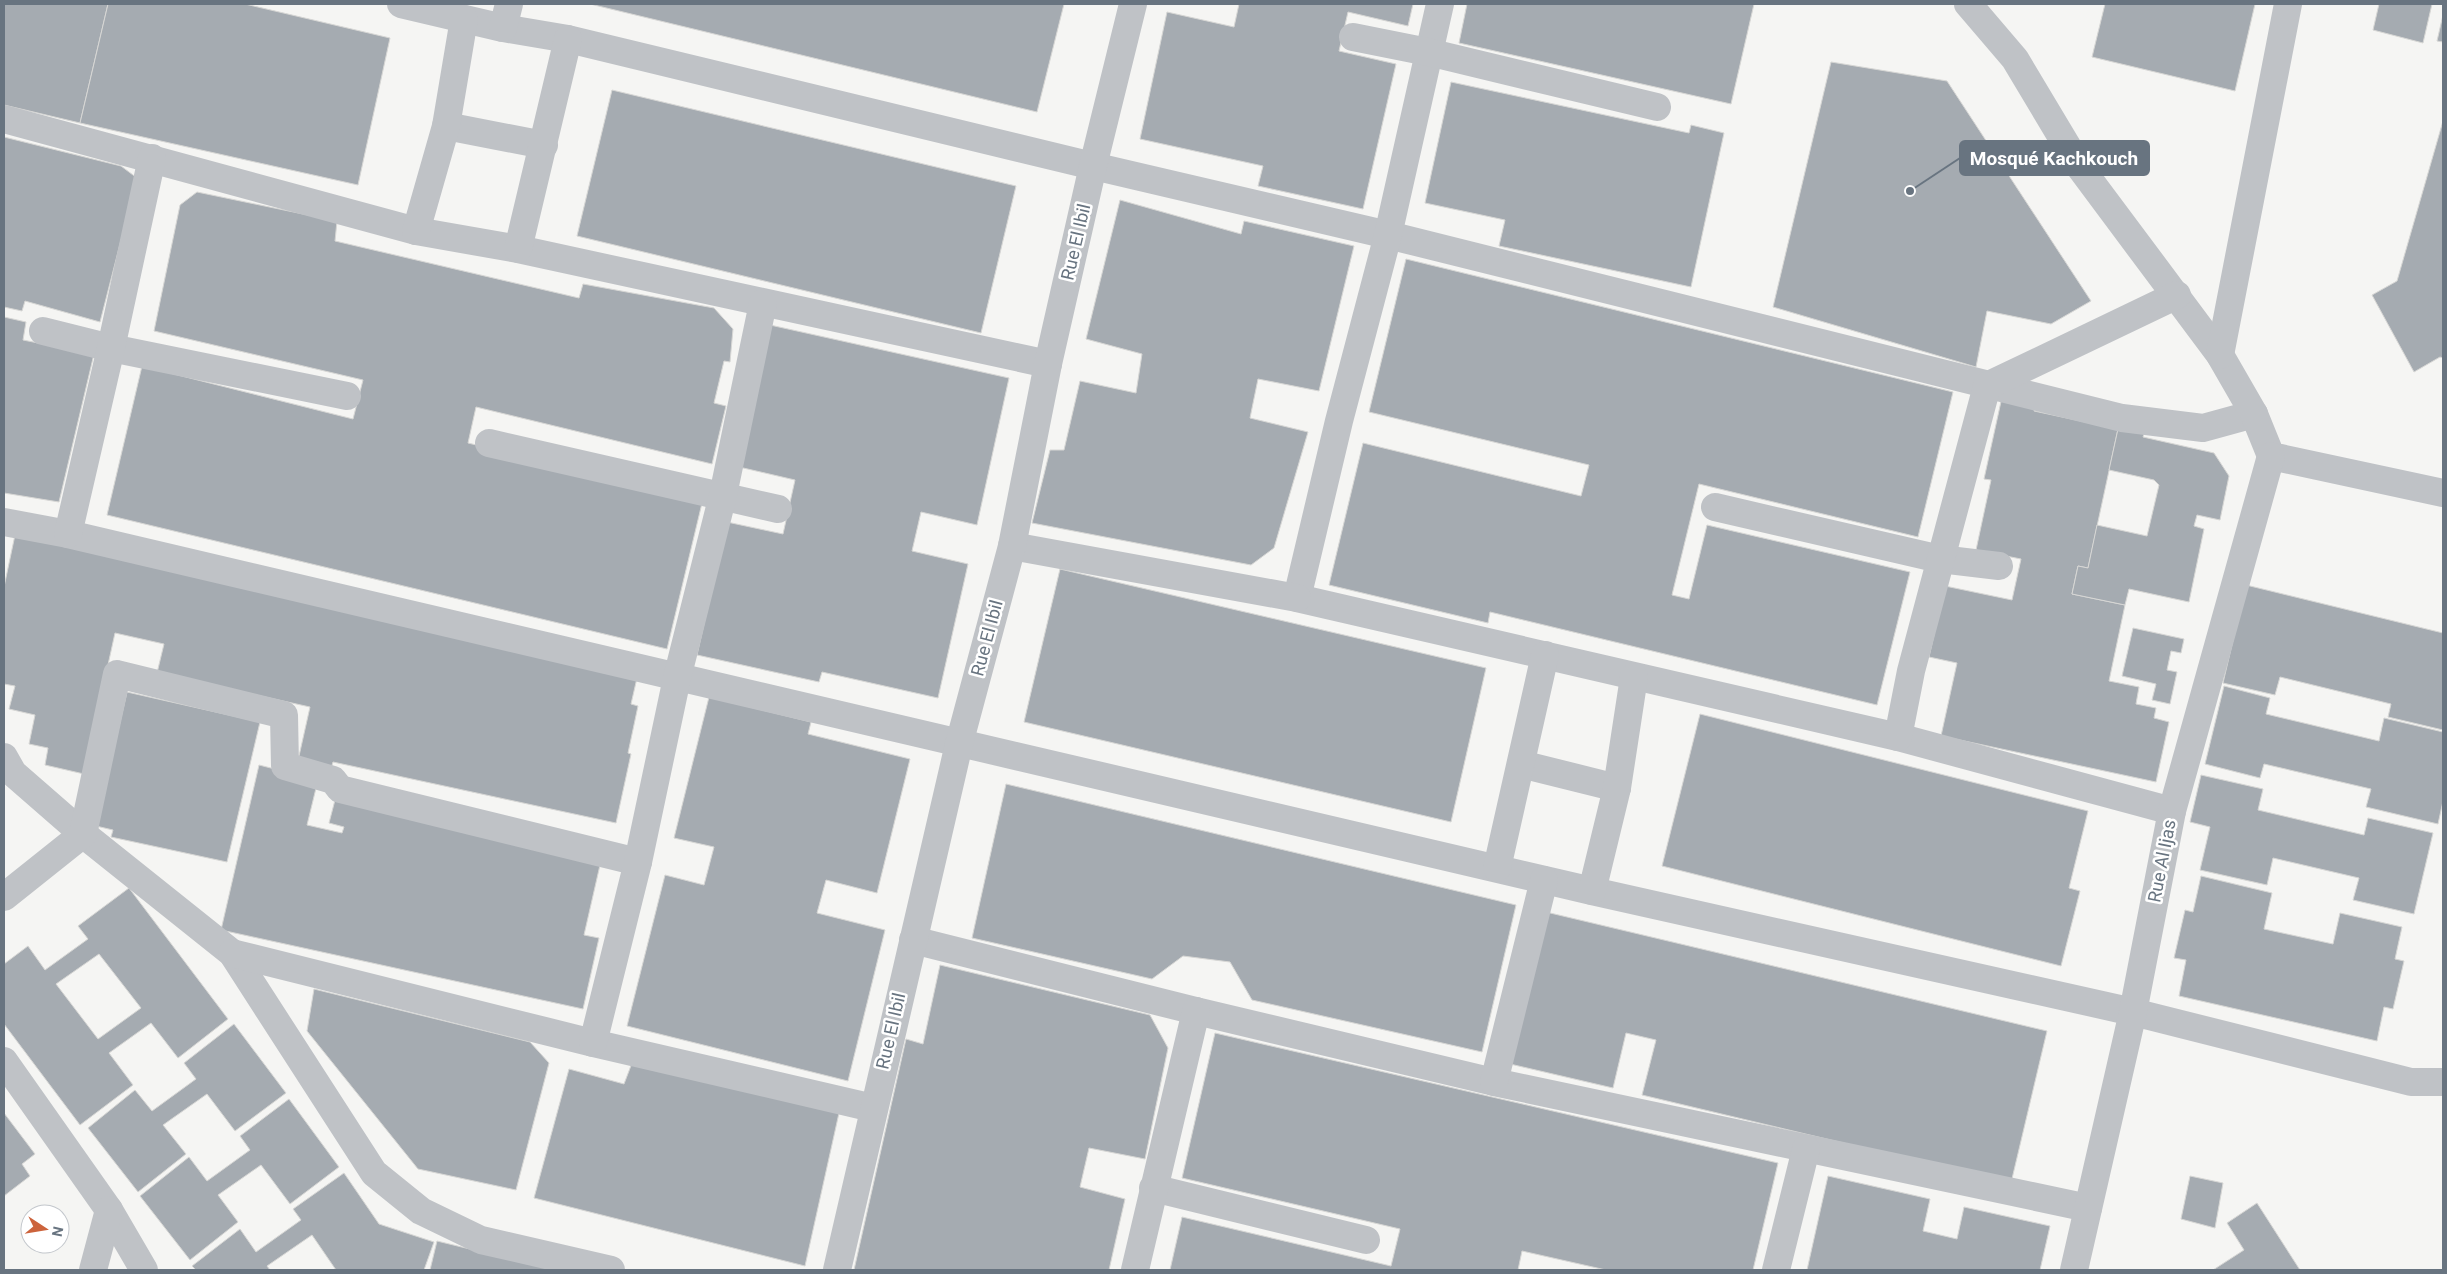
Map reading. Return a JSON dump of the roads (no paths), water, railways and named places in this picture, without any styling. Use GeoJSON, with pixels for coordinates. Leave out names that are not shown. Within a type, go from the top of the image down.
{"type":"FeatureCollection","features":[{"type":"Feature","properties":{"kind":"street"},"geometry":{"type":"LineString","coordinates":[[401,4],[464,19],[506,16],[568,39],[1092,166],[1388,235],[1987,386],[2122,418],[2203,428],[2254,414]]}},
{"type":"Feature","properties":{"kind":"street","name":"Rue El Ibil"},"geometry":{"type":"LineString","coordinates":[[836,1270],[959,744],[1012,546],[1048,364],[1092,166],[1133,4]]}},
{"type":"Feature","properties":{"kind":"street"},"geometry":{"type":"LineString","coordinates":[[1297,598],[1339,421],[1388,235],[1440,4]]}},
{"type":"Feature","properties":{"kind":"street"},"geometry":{"type":"LineString","coordinates":[[1968,4],[2014,59],[2079,166],[2177,295],[2220,356],[2254,414],[2271,456],[2443,493]]}},
{"type":"Feature","properties":{"kind":"street"},"geometry":{"type":"LineString","coordinates":[[2220,356],[2288,4]]}},
{"type":"Feature","properties":{"kind":"street"},"geometry":{"type":"LineString","coordinates":[[416,230],[446,126],[464,19]]}},
{"type":"Feature","properties":{"kind":"street"},"geometry":{"type":"LineString","coordinates":[[1353,37],[1428,52],[1657,107]]}},
{"type":"Feature","properties":{"kind":"street"},"geometry":{"type":"LineString","coordinates":[[518,249],[568,39]]}},
{"type":"Feature","properties":{"kind":"street"},"geometry":{"type":"LineString","coordinates":[[4,119],[416,230],[518,249],[1048,364]]}},
{"type":"Feature","properties":{"kind":"street"},"geometry":{"type":"LineString","coordinates":[[446,126],[544,145]]}},
{"type":"Feature","properties":{"kind":"street"},"geometry":{"type":"LineString","coordinates":[[68,534],[152,158]]}},
{"type":"Feature","properties":{"kind":"street"},"geometry":{"type":"LineString","coordinates":[[1898,737],[1911,671],[1987,386],[2177,295]]}},
{"type":"Feature","properties":{"kind":"street"},"geometry":{"type":"LineString","coordinates":[[593,1043],[638,862],[677,678],[723,495],[763,303]]}},
{"type":"Feature","properties":{"kind":"street"},"geometry":{"type":"LineString","coordinates":[[43,331],[111,348],[347,396]]}},
{"type":"Feature","properties":{"kind":"street"},"geometry":{"type":"LineString","coordinates":[[489,442],[778,509]]}},
{"type":"Feature","properties":{"kind":"street","name":"Rue Al Ijas"},"geometry":{"type":"LineString","coordinates":[[2074,1270],[2133,1012],[2172,811],[2271,456]]}},
{"type":"Feature","properties":{"kind":"street"},"geometry":{"type":"LineString","coordinates":[[1715,507],[1940,559],[1999,566]]}},
{"type":"Feature","properties":{"kind":"street"},"geometry":{"type":"LineString","coordinates":[[4,522],[68,534],[1544,880],[2133,1012],[2412,1082],[2443,1082]]}},
{"type":"Feature","properties":{"kind":"street"},"geometry":{"type":"LineString","coordinates":[[1012,546],[1297,598],[1898,737],[2172,811]]}},
{"type":"Feature","properties":{"kind":"street"},"geometry":{"type":"LineString","coordinates":[[1497,868],[1545,655]]}},
{"type":"Feature","properties":{"kind":"street"},"geometry":{"type":"LineString","coordinates":[[4,898],[83,834],[117,674],[284,715],[285,766],[333,780],[340,789],[638,862]]}},
{"type":"Feature","properties":{"kind":"street"},"geometry":{"type":"LineString","coordinates":[[1592,891],[1617,788],[1634,677]]}},
{"type":"Feature","properties":{"kind":"street"},"geometry":{"type":"LineString","coordinates":[[1521,764],[1617,788]]}},
{"type":"Feature","properties":{"kind":"street"},"geometry":{"type":"LineString","coordinates":[[7,770],[83,834],[232,953],[374,1173],[421,1212],[481,1240],[612,1270]]}},
{"type":"Feature","properties":{"kind":"street"},"geometry":{"type":"LineString","coordinates":[[1494,1082],[1544,880]]}},
{"type":"Feature","properties":{"kind":"street"},"geometry":{"type":"LineString","coordinates":[[913,940],[1196,1011],[1494,1082],[2088,1208]]}},
{"type":"Feature","properties":{"kind":"street"},"geometry":{"type":"LineString","coordinates":[[232,953],[593,1043],[873,1108]]}},
{"type":"Feature","properties":{"kind":"street"},"geometry":{"type":"LineString","coordinates":[[1134,1270],[1196,1011]]}},
{"type":"Feature","properties":{"kind":"street"},"geometry":{"type":"LineString","coordinates":[[4,1061],[109,1210],[144,1270]]}},
{"type":"Feature","properties":{"kind":"street"},"geometry":{"type":"LineString","coordinates":[[1776,1270],[1806,1149]]}},
{"type":"Feature","properties":{"kind":"street"},"geometry":{"type":"LineString","coordinates":[[1153,1188],[1366,1240]]}},
{"type":"Feature","properties":{"kind":"street"},"geometry":{"type":"LineString","coordinates":[[93,1270],[109,1210]]}},
{"type":"Feature","properties":{"kind":"place","name":"Mosqué Kachkouch"},"geometry":{"type":"Point","coordinates":[1910,191]}}]}
